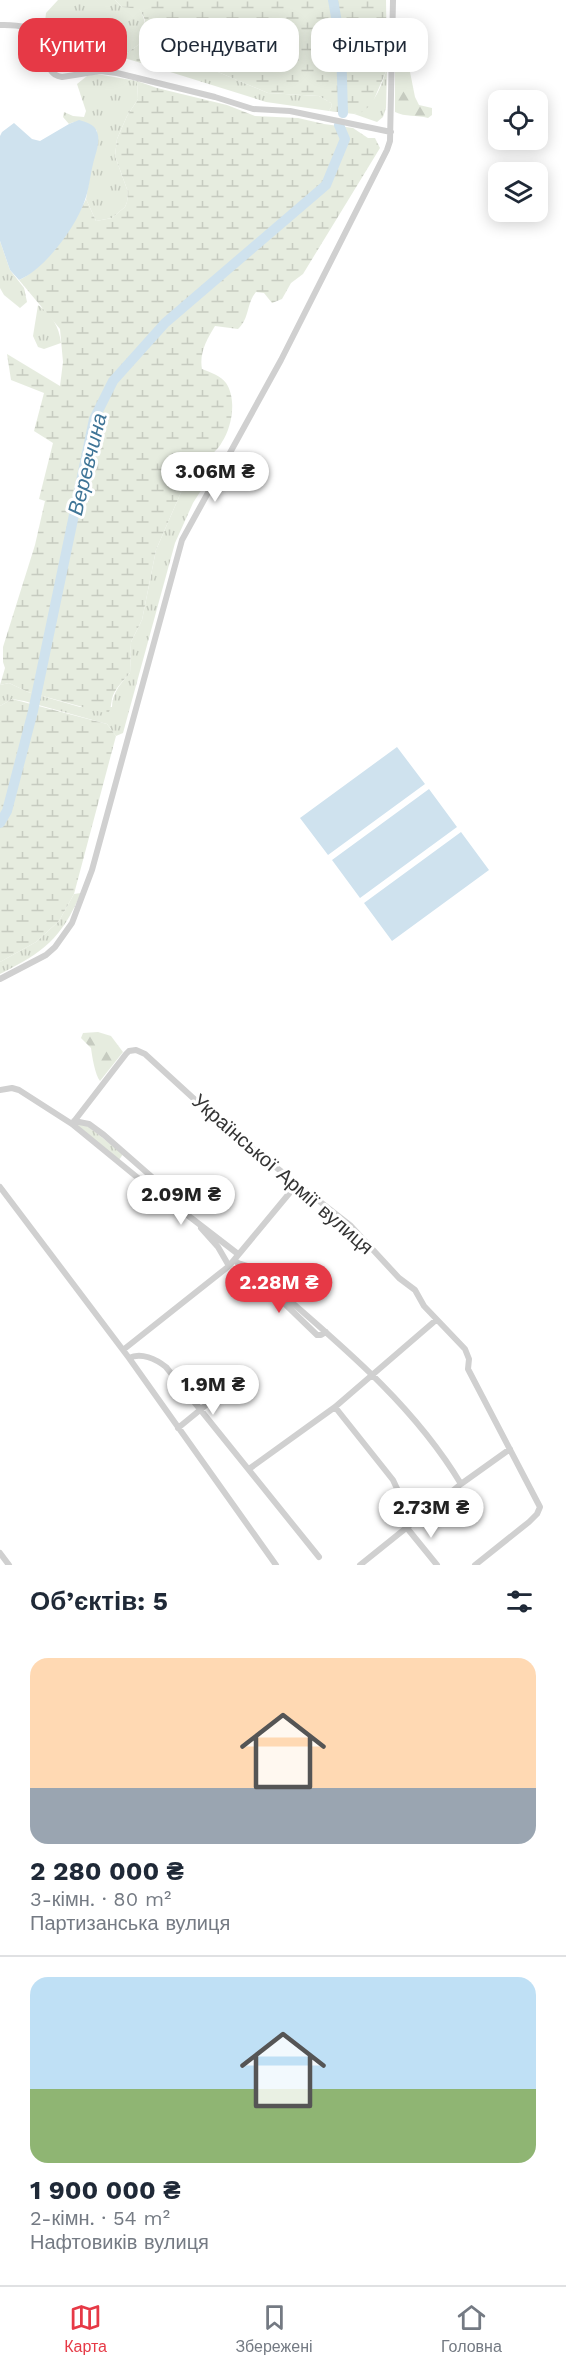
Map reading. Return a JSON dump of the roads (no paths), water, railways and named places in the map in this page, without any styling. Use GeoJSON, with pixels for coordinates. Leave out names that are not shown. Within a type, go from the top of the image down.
{"type":"FeatureCollection","features":[{"type":"Feature","properties":{"kind":"street"},"geometry":{"type":"LineString","coordinates":[[0,980],[46,955],[56,947],[72,923],[92,870],[182,540],[282,360],[387,150],[391,132],[393,0]]}},
{"type":"Feature","properties":{"kind":"street"},"geometry":{"type":"LineString","coordinates":[[0,25],[26,26],[38,32],[46,45],[50,70],[56,76],[100,71],[117,73],[215,97],[253,110],[290,111],[391,132]]}},
{"type":"Feature","properties":{"kind":"street","name":"Української Армії вулиця"},"geometry":{"type":"LineString","coordinates":[[73,1122],[129,1050],[139,1051],[154,1061],[227,1129],[350,1226],[399,1278],[415,1290],[424,1306],[465,1349],[469,1359],[468,1369],[540,1503],[539,1510],[509,1539],[475,1565]]}},
{"type":"Feature","properties":{"kind":"street"},"geometry":{"type":"LineString","coordinates":[[0,1090],[12,1088],[25,1093],[73,1122],[160,1197],[177,1207],[201,1227],[218,1247],[235,1261]]}},
{"type":"Feature","properties":{"kind":"street"},"geometry":{"type":"LineString","coordinates":[[73,1122],[89,1124],[104,1135],[169,1192],[177,1207]]}},
{"type":"Feature","properties":{"kind":"street"},"geometry":{"type":"LineString","coordinates":[[123,1350],[235,1261],[297,1184]]}},
{"type":"Feature","properties":{"kind":"street"},"geometry":{"type":"LineString","coordinates":[[0,1186],[129,1358],[276,1565]]}},
{"type":"Feature","properties":{"kind":"street"},"geometry":{"type":"LineString","coordinates":[[201,1227],[208,1230],[246,1273],[285,1304],[317,1335],[326,1332],[341,1343],[423,1430],[460,1484]]}},
{"type":"Feature","properties":{"kind":"street"},"geometry":{"type":"LineString","coordinates":[[249,1469],[335,1407],[436,1320]]}},
{"type":"Feature","properties":{"kind":"street"},"geometry":{"type":"LineString","coordinates":[[129,1358],[143,1356],[162,1363],[319,1557]]}},
{"type":"Feature","properties":{"kind":"street"},"geometry":{"type":"LineString","coordinates":[[178,1428],[233,1383],[240,1384],[248,1393]]}},
{"type":"Feature","properties":{"kind":"street"},"geometry":{"type":"LineString","coordinates":[[335,1407],[393,1480],[413,1523]]}},
{"type":"Feature","properties":{"kind":"street"},"geometry":{"type":"LineString","coordinates":[[360,1565],[460,1484],[510,1449]]}},
{"type":"Feature","properties":{"kind":"street"},"geometry":{"type":"LineString","coordinates":[[407,1528],[437,1565]]}},
{"type":"Feature","properties":{"kind":"street"},"geometry":{"type":"LineString","coordinates":[[0,1553],[9,1565]]}},
{"type":"Feature","properties":{"kind":"water"},"geometry":{"type":"Polygon","coordinates":[[[79,120],[92,125],[98,136],[88,191],[81,211],[49,257],[29,275],[19,280],[10,270],[0,241],[0,136],[14,123],[32,139],[40,141],[79,120]]]}},
{"type":"Feature","properties":{"kind":"water"},"geometry":{"type":"Polygon","coordinates":[[[397,747],[425,784],[328,855],[300,818],[397,747]]]}},
{"type":"Feature","properties":{"kind":"water"},"geometry":{"type":"Polygon","coordinates":[[[429,789],[457,827],[360,898],[332,860],[429,789]]]}},
{"type":"Feature","properties":{"kind":"water"},"geometry":{"type":"Polygon","coordinates":[[[461,832],[489,870],[392,941],[364,903],[461,832]]]}},
{"type":"Feature","properties":{"kind":"waterway","name":"Веревчина"},"geometry":{"type":"LineString","coordinates":[[333,0],[341,45],[343,113]]}},
{"type":"Feature","properties":{"kind":"waterway","name":"Веревчина"},"geometry":{"type":"LineString","coordinates":[[0,823],[7,811],[33,711],[94,419],[113,381],[165,323],[326,185],[345,139],[339,125]]}}]}
